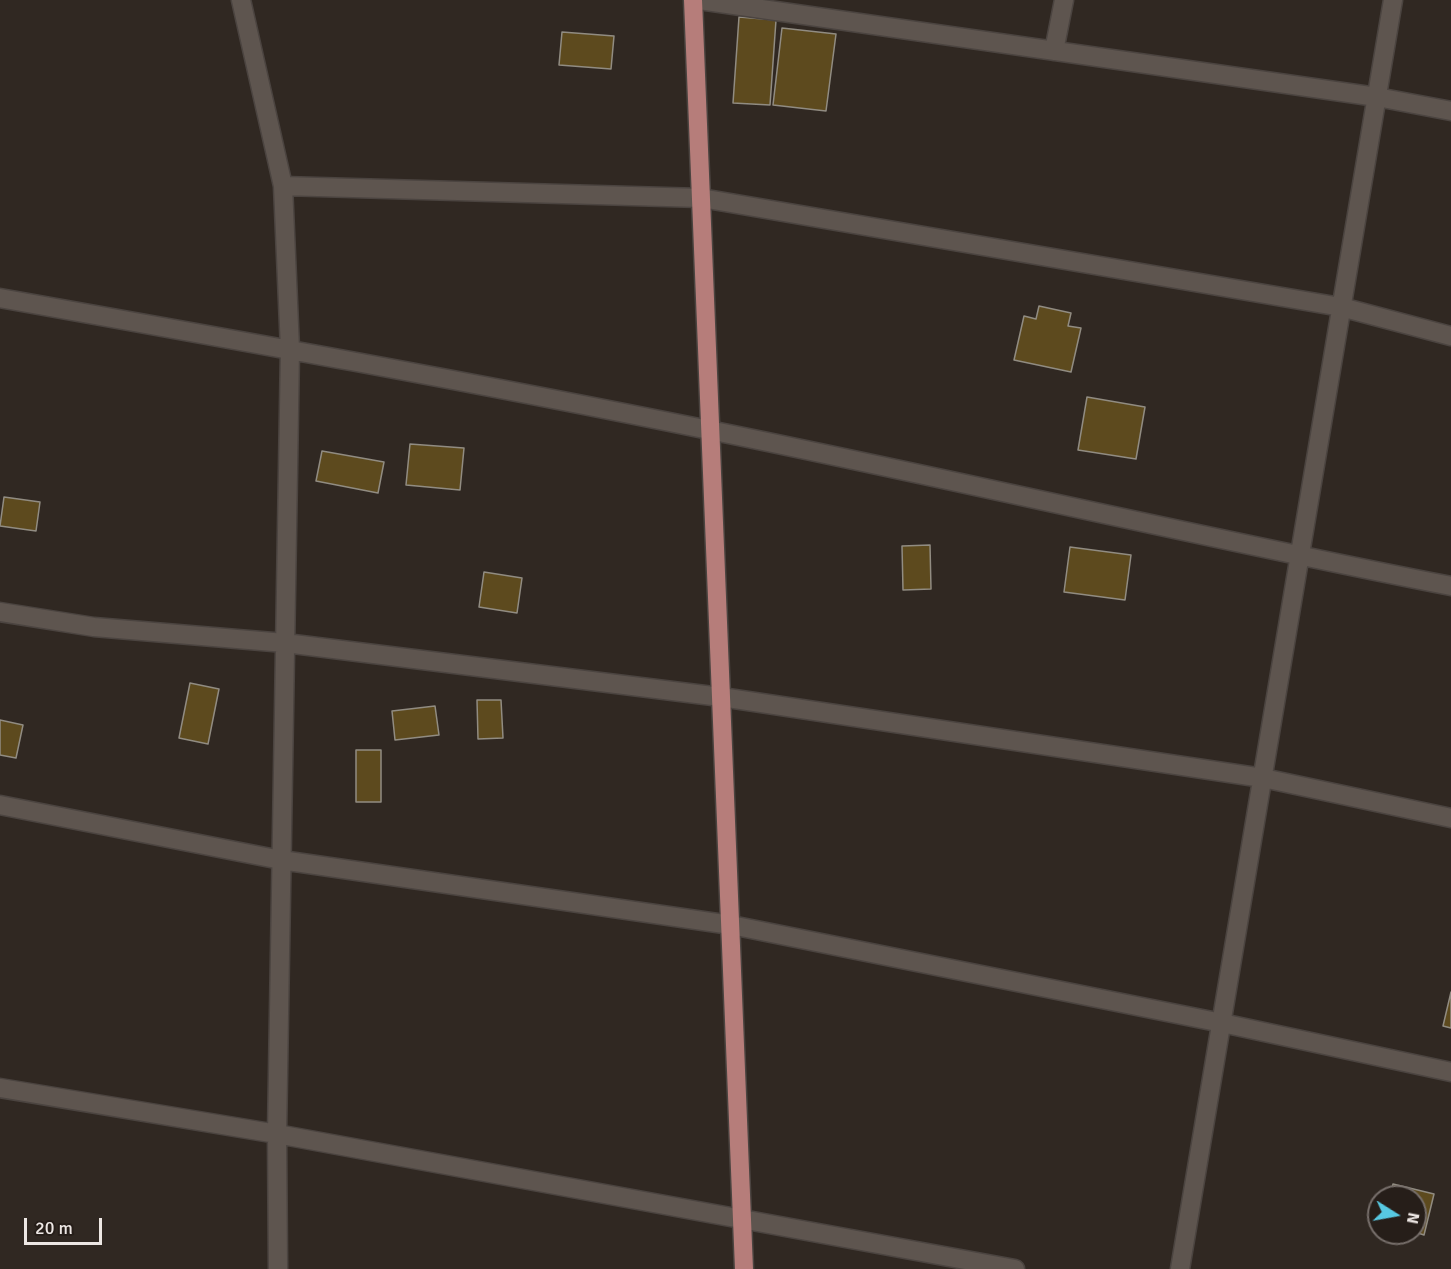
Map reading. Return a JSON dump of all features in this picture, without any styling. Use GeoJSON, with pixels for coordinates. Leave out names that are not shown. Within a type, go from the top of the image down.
{"type":"FeatureCollection","features":[{"type":"Feature","properties":{"kind":"main road"},"geometry":{"type":"LineString","coordinates":[[693,0],[744,1269]]}},
{"type":"Feature","properties":{"kind":"street"},"geometry":{"type":"LineString","coordinates":[[241,0],[283,186],[290,349],[277,1134],[278,1269]]}},
{"type":"Feature","properties":{"kind":"street"},"geometry":{"type":"LineString","coordinates":[[699,0],[1377,97],[1451,111]]}},
{"type":"Feature","properties":{"kind":"street"},"geometry":{"type":"LineString","coordinates":[[1054,51],[1064,0]]}},
{"type":"Feature","properties":{"kind":"street"},"geometry":{"type":"LineString","coordinates":[[1180,1269],[1393,0]]}},
{"type":"Feature","properties":{"kind":"street"},"geometry":{"type":"LineString","coordinates":[[283,186],[700,198],[1341,307],[1451,336]]}},
{"type":"Feature","properties":{"kind":"street"},"geometry":{"type":"LineString","coordinates":[[0,297],[290,349],[710,430],[1451,586]]}},
{"type":"Feature","properties":{"kind":"street"},"geometry":{"type":"LineString","coordinates":[[0,612],[94,627],[285,643],[721,696],[1263,778],[1451,818]]}},
{"type":"Feature","properties":{"kind":"street"},"geometry":{"type":"LineString","coordinates":[[0,805],[281,860],[731,925],[1222,1023],[1451,1072]]}},
{"type":"Feature","properties":{"kind":"street"},"geometry":{"type":"LineString","coordinates":[[0,1088],[277,1134],[1015,1269]]}},
{"type":"Feature","properties":{"kind":"building"},"geometry":{"type":"Polygon","coordinates":[[[739,17],[776,20],[770,105],[733,103],[739,17]]]}},
{"type":"Feature","properties":{"kind":"building"},"geometry":{"type":"Polygon","coordinates":[[[782,28],[836,34],[826,111],[773,105],[782,28]]]}},
{"type":"Feature","properties":{"kind":"building"},"geometry":{"type":"Polygon","coordinates":[[[562,32],[614,36],[611,69],[559,65],[562,32]]]}},
{"type":"Feature","properties":{"kind":"building"},"geometry":{"type":"Polygon","coordinates":[[[1039,306],[1071,313],[1068,326],[1081,328],[1071,372],[1014,360],[1024,316],[1036,319],[1039,306]]]}},
{"type":"Feature","properties":{"kind":"building"},"geometry":{"type":"Polygon","coordinates":[[[1087,397],[1145,407],[1136,459],[1078,450],[1087,397]]]}},
{"type":"Feature","properties":{"kind":"building"},"geometry":{"type":"Polygon","coordinates":[[[410,444],[464,448],[460,490],[406,485],[410,444]]]}},
{"type":"Feature","properties":{"kind":"building"},"geometry":{"type":"Polygon","coordinates":[[[322,451],[384,462],[378,493],[316,481],[322,451]]]}},
{"type":"Feature","properties":{"kind":"building"},"geometry":{"type":"Polygon","coordinates":[[[4,497],[40,502],[36,531],[0,526],[4,497]]]}},
{"type":"Feature","properties":{"kind":"building"},"geometry":{"type":"Polygon","coordinates":[[[930,545],[931,589],[903,590],[902,546],[930,545]]]}},
{"type":"Feature","properties":{"kind":"building"},"geometry":{"type":"Polygon","coordinates":[[[1070,547],[1131,555],[1125,600],[1064,592],[1070,547]]]}},
{"type":"Feature","properties":{"kind":"building"},"geometry":{"type":"Polygon","coordinates":[[[484,572],[522,578],[517,613],[479,607],[484,572]]]}},
{"type":"Feature","properties":{"kind":"building"},"geometry":{"type":"Polygon","coordinates":[[[190,683],[219,689],[208,744],[179,738],[190,683]]]}},
{"type":"Feature","properties":{"kind":"building"},"geometry":{"type":"Polygon","coordinates":[[[477,700],[501,700],[503,738],[478,739],[477,700]]]}},
{"type":"Feature","properties":{"kind":"building"},"geometry":{"type":"Polygon","coordinates":[[[435,706],[439,735],[395,740],[392,711],[435,706]]]}},
{"type":"Feature","properties":{"kind":"building"},"geometry":{"type":"Polygon","coordinates":[[[0,720],[23,725],[16,758],[0,755],[0,720]]]}},
{"type":"Feature","properties":{"kind":"building"},"geometry":{"type":"Polygon","coordinates":[[[356,750],[381,750],[381,802],[356,802],[356,750]]]}},
{"type":"Feature","properties":{"kind":"building"},"geometry":{"type":"Polygon","coordinates":[[[1451,992],[1451,1028],[1443,1026],[1451,992]]]}},
{"type":"Feature","properties":{"kind":"building"},"geometry":{"type":"Polygon","coordinates":[[[1427,1192],[1434,1194],[1427,1223],[1427,1192]]]}}]}
